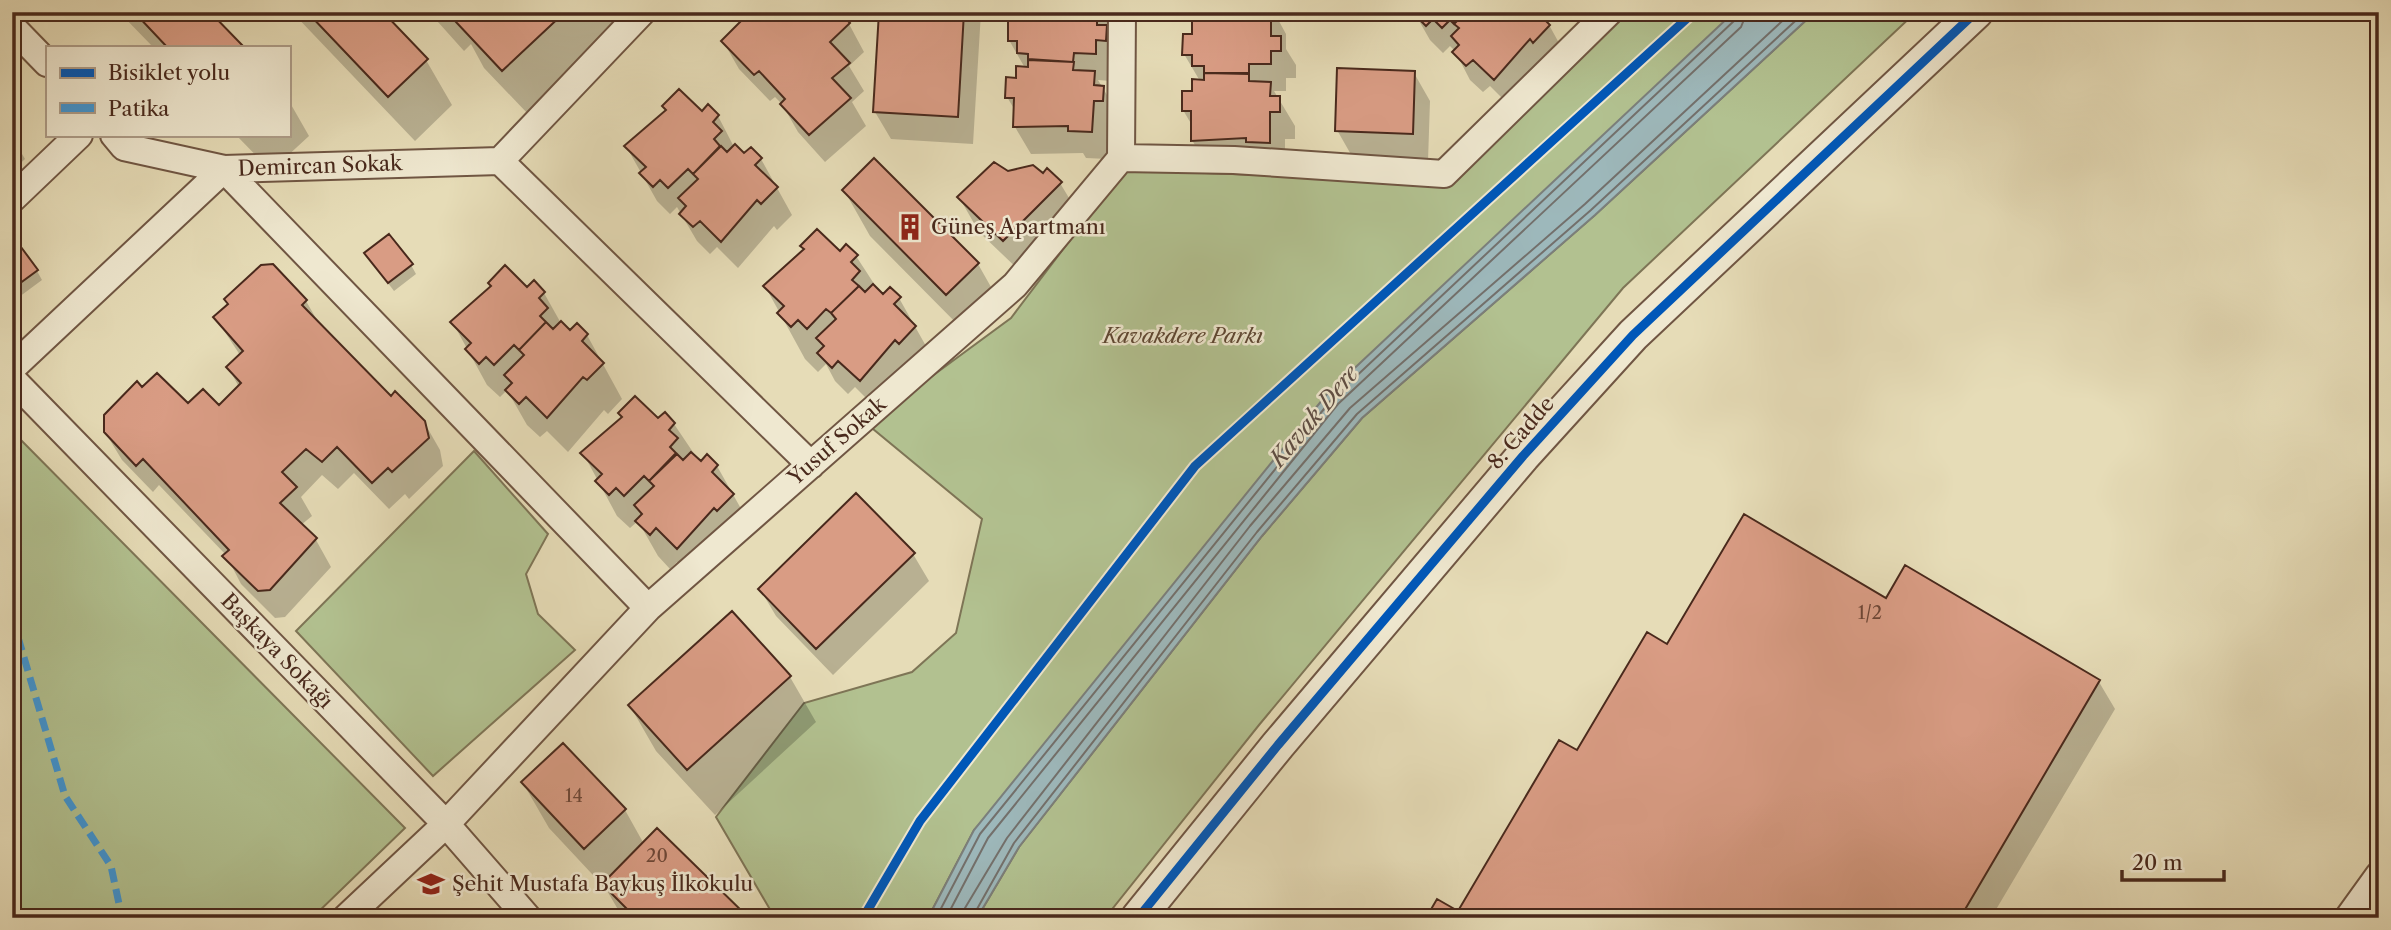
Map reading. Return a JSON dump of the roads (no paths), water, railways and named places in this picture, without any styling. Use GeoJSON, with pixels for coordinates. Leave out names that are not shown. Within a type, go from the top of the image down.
{"type":"FeatureCollection","features":[{"type":"Feature","properties":{"kind":"street"},"geometry":{"type":"LineString","coordinates":[[642,12],[500,161],[811,465]]}},
{"type":"Feature","properties":{"kind":"street"},"geometry":{"type":"LineString","coordinates":[[1122,12],[1121,158],[1234,160],[1444,174],[1609,12]]}},
{"type":"Feature","properties":{"kind":"street","name":"8. Cadde"},"geometry":{"type":"LineString","coordinates":[[1138,918],[1339,673],[1523,456],[1624,344],[1976,12]]}},
{"type":"Feature","properties":{"kind":"street"},"geometry":{"type":"LineString","coordinates":[[12,27],[46,62]]}},
{"type":"Feature","properties":{"kind":"street"},"geometry":{"type":"LineString","coordinates":[[12,199],[78,136]]}},
{"type":"Feature","properties":{"kind":"street"},"geometry":{"type":"LineString","coordinates":[[115,136],[124,147],[224,169],[648,608]]}},
{"type":"Feature","properties":{"kind":"street","name":"Yusuf Sokak"},"geometry":{"type":"LineString","coordinates":[[446,824],[648,608],[1015,285],[1121,158]]}},
{"type":"Feature","properties":{"kind":"street","name":"Demircan Sokak"},"geometry":{"type":"LineString","coordinates":[[12,368],[224,169],[500,161]]}},
{"type":"Feature","properties":{"kind":"street","name":"Başkaya Sokağı"},"geometry":{"type":"LineString","coordinates":[[12,379],[446,824],[528,918]]}},
{"type":"Feature","properties":{"kind":"street"},"geometry":{"type":"LineString","coordinates":[[346,918],[446,824]]}},
{"type":"Feature","properties":{"kind":"street"},"geometry":{"type":"LineString","coordinates":[[2348,918],[2379,875]]}},
{"type":"Feature","properties":{"kind":"water","name":"Kavak Dere"},"geometry":{"type":"Polygon","coordinates":[[[1734,12],[1815,12],[1595,215],[1362,418],[1262,536],[1019,847],[977,918],[928,918],[974,830],[1327,394],[1734,12]]]}},
{"type":"Feature","properties":{"kind":"place","name":"Güneş Apartmanı"},"geometry":{"type":"Point","coordinates":[910,227]}},
{"type":"Feature","properties":{"kind":"place","name":"Şehit Mustafa Baykuş İlkokulu"},"geometry":{"type":"Point","coordinates":[431,884]}},
{"type":"Feature","properties":{"kind":"park label","name":"Kavakdere Parkı"},"geometry":{"type":"Point","coordinates":[1183,336]}}]}
